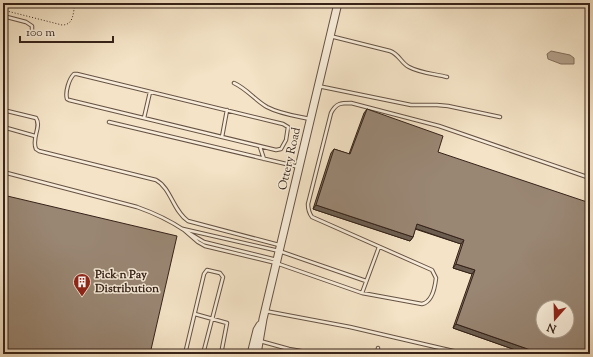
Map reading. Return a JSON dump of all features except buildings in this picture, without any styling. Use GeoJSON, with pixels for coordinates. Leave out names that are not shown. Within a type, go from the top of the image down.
{"type":"FeatureCollection","features":[{"type":"Feature","properties":{"kind":"street","name":"Ottery Road"},"geometry":{"type":"LineString","coordinates":[[257,354],[263,319],[338,3]]}},
{"type":"Feature","properties":{"kind":"street","name":"Ottery Road"},"geometry":{"type":"LineString","coordinates":[[251,354],[257,330],[263,319]]}},
{"type":"Feature","properties":{"kind":"lane"},"geometry":{"type":"LineString","coordinates":[[3,16],[26,22],[32,26],[32,33]]}},
{"type":"Feature","properties":{"kind":"lane"},"geometry":{"type":"LineString","coordinates":[[330,36],[390,51],[398,55],[404,63],[415,70],[447,77]]}},
{"type":"Feature","properties":{"kind":"lane"},"geometry":{"type":"LineString","coordinates":[[74,74],[150,92],[283,124],[288,127],[286,140],[281,149],[276,150],[69,100],[66,94],[71,78],[74,74]]}},
{"type":"Feature","properties":{"kind":"lane"},"geometry":{"type":"LineString","coordinates":[[234,83],[247,90],[262,104],[269,108],[310,119]]}},
{"type":"Feature","properties":{"kind":"lane"},"geometry":{"type":"LineString","coordinates":[[318,86],[411,106],[448,106],[500,117]]}},
{"type":"Feature","properties":{"kind":"lane"},"geometry":{"type":"LineString","coordinates":[[144,118],[150,92]]}},
{"type":"Feature","properties":{"kind":"lane"},"geometry":{"type":"LineString","coordinates":[[3,172],[137,207],[164,218],[204,242],[277,262],[362,293],[422,304],[426,303],[430,299],[436,278],[432,270],[312,217],[308,209],[334,107],[342,103],[351,103],[439,126],[590,178]]}},
{"type":"Feature","properties":{"kind":"lane"},"geometry":{"type":"LineString","coordinates":[[3,110],[36,118],[39,124],[34,145],[39,151],[123,171],[159,182],[182,217],[188,221],[280,248],[366,281]]}},
{"type":"Feature","properties":{"kind":"lane"},"geometry":{"type":"LineString","coordinates":[[222,137],[227,110]]}},
{"type":"Feature","properties":{"kind":"lane"},"geometry":{"type":"LineString","coordinates":[[109,122],[299,167]]}},
{"type":"Feature","properties":{"kind":"lane"},"geometry":{"type":"LineString","coordinates":[[3,128],[35,136]]}},
{"type":"Feature","properties":{"kind":"lane"},"geometry":{"type":"LineString","coordinates":[[260,146],[264,158]]}},
{"type":"Feature","properties":{"kind":"lane"},"geometry":{"type":"LineString","coordinates":[[183,229],[280,248]]}},
{"type":"Feature","properties":{"kind":"lane"},"geometry":{"type":"LineString","coordinates":[[362,293],[379,247]]}},
{"type":"Feature","properties":{"kind":"lane"},"geometry":{"type":"LineString","coordinates":[[185,354],[204,272],[207,270],[220,273],[223,278],[203,354]]}},
{"type":"Feature","properties":{"kind":"lane"},"geometry":{"type":"LineString","coordinates":[[265,311],[350,327],[466,354]]}},
{"type":"Feature","properties":{"kind":"lane"},"geometry":{"type":"LineString","coordinates":[[195,314],[226,322],[228,325],[221,354]]}},
{"type":"Feature","properties":{"kind":"lane"},"geometry":{"type":"LineString","coordinates":[[260,341],[289,349],[318,354]]}},
{"type":"Feature","properties":{"kind":"lane"},"geometry":{"type":"LineString","coordinates":[[377,354],[378,348]]}},
{"type":"Feature","properties":{"kind":"path"},"geometry":{"type":"LineString","coordinates":[[3,10],[67,25],[72,19],[75,3]]}},
{"type":"Feature","properties":{"kind":"shaded area"},"geometry":{"type":"Polygon","coordinates":[[[551,51],[570,55],[574,58],[574,64],[561,64],[548,59],[547,54],[551,51]]]}},
{"type":"Feature","properties":{"kind":"place","name":"Pick n Pay Distribution"},"geometry":{"type":"Point","coordinates":[82,297]}}]}
